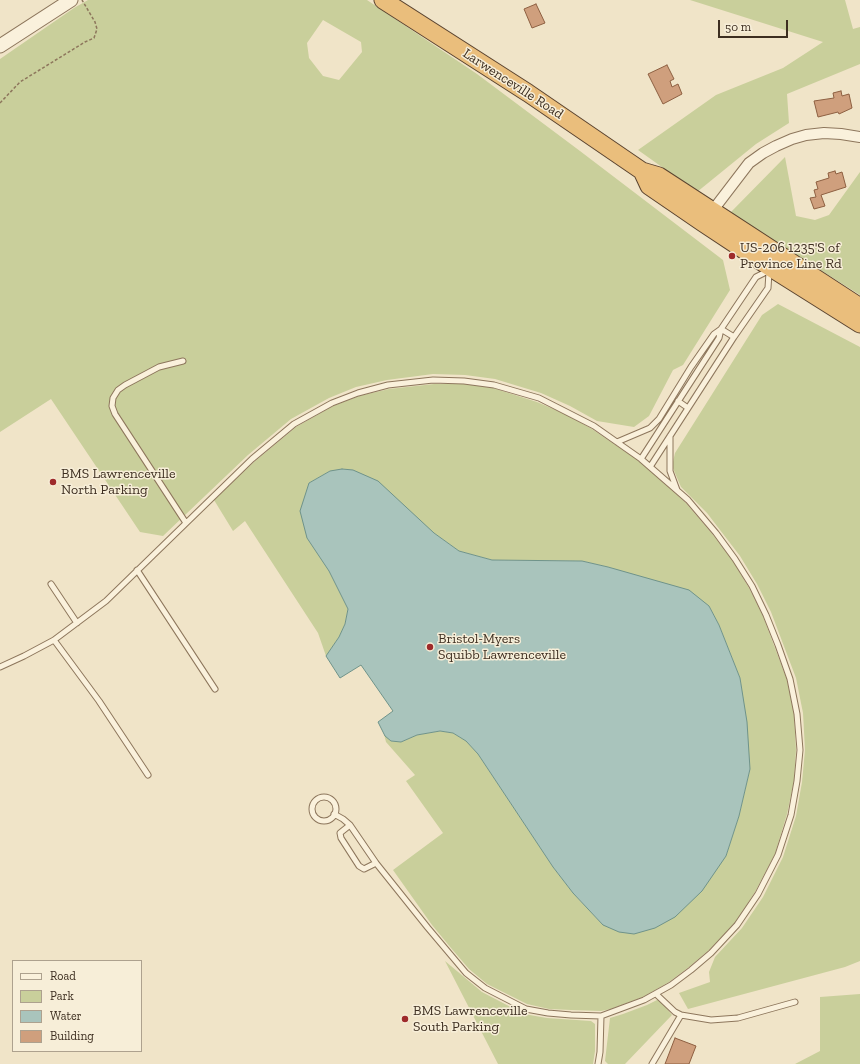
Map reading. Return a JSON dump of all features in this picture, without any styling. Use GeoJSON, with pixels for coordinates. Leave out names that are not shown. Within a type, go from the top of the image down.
{"type":"FeatureCollection","features":[{"type":"Feature","properties":{"kind":"highway","name":"Larwenceville Road"},"geometry":{"type":"LineString","coordinates":[[383,0],[528,92],[642,170],[658,176],[713,210],[773,264]]}},
{"type":"Feature","properties":{"kind":"highway"},"geometry":{"type":"LineString","coordinates":[[642,170],[649,186],[702,223],[773,264],[860,307]]}},
{"type":"Feature","properties":{"kind":"highway"},"geometry":{"type":"LineString","coordinates":[[773,264],[860,324]]}},
{"type":"Feature","properties":{"kind":"street"},"geometry":{"type":"LineString","coordinates":[[0,46],[71,0]]}},
{"type":"Feature","properties":{"kind":"street"},"geometry":{"type":"LineString","coordinates":[[702,223],[749,164],[763,153],[792,139],[806,135],[824,133],[860,137]]}},
{"type":"Feature","properties":{"kind":"lane"},"geometry":{"type":"LineString","coordinates":[[617,442],[650,428],[659,419],[700,352],[714,334],[721,329],[756,277],[773,264]]}},
{"type":"Feature","properties":{"kind":"lane"},"geometry":{"type":"LineString","coordinates":[[650,467],[734,337],[768,288],[773,264]]}},
{"type":"Feature","properties":{"kind":"lane"},"geometry":{"type":"LineString","coordinates":[[721,329],[734,337]]}},
{"type":"Feature","properties":{"kind":"lane"},"geometry":{"type":"LineString","coordinates":[[641,459],[719,338],[721,329]]}},
{"type":"Feature","properties":{"kind":"lane"},"geometry":{"type":"LineString","coordinates":[[183,361],[159,367],[125,385],[118,390],[113,398],[112,406],[115,414],[186,522]]}},
{"type":"Feature","properties":{"kind":"lane"},"geometry":{"type":"LineString","coordinates":[[0,667],[54,640],[106,600],[252,459],[294,424],[332,403],[358,393],[388,386],[433,380],[464,381],[494,385],[539,398],[594,426],[641,459],[688,500],[735,559],[752,586],[766,615],[790,679],[797,714],[800,750],[797,781],[791,815],[778,855],[758,894],[738,925],[711,953],[671,985],[656,994],[601,1016],[548,1013],[526,1009],[485,988],[466,973],[376,863],[350,825],[334,814]]}},
{"type":"Feature","properties":{"kind":"lane"},"geometry":{"type":"LineString","coordinates":[[678,401],[688,408]]}},
{"type":"Feature","properties":{"kind":"lane"},"geometry":{"type":"LineString","coordinates":[[670,436],[670,471],[677,491]]}},
{"type":"Feature","properties":{"kind":"lane"},"geometry":{"type":"LineString","coordinates":[[137,570],[214,688]]}},
{"type":"Feature","properties":{"kind":"lane"},"geometry":{"type":"LineString","coordinates":[[51,584],[76,623]]}},
{"type":"Feature","properties":{"kind":"lane"},"geometry":{"type":"LineString","coordinates":[[54,640],[99,701],[148,775]]}},
{"type":"Feature","properties":{"kind":"lane"},"geometry":{"type":"LineString","coordinates":[[322,797],[330,798],[335,806],[334,814],[327,820],[318,819],[312,811],[314,802],[322,797]]}},
{"type":"Feature","properties":{"kind":"lane"},"geometry":{"type":"LineString","coordinates":[[350,825],[340,832],[341,838],[359,866],[364,869],[376,863]]}},
{"type":"Feature","properties":{"kind":"lane"},"geometry":{"type":"LineString","coordinates":[[656,994],[675,1012],[681,1015],[711,1020],[738,1018],[795,1002]]}},
{"type":"Feature","properties":{"kind":"lane"},"geometry":{"type":"LineString","coordinates":[[652,1064],[681,1015]]}},
{"type":"Feature","properties":{"kind":"lane"},"geometry":{"type":"LineString","coordinates":[[598,1064],[600,1052],[601,1016]]}},
{"type":"Feature","properties":{"kind":"path"},"geometry":{"type":"LineString","coordinates":[[0,103],[20,82],[72,49],[94,38],[97,29],[95,22],[82,0]]}},
{"type":"Feature","properties":{"kind":"green space"},"geometry":{"type":"Polygon","coordinates":[[[88,0],[367,0],[477,74],[723,260],[730,290],[683,365],[673,370],[649,416],[634,427],[597,421],[570,406],[541,393],[495,379],[465,375],[433,374],[387,380],[356,387],[329,398],[291,419],[248,455],[163,536],[140,532],[51,399],[0,432],[0,59],[88,0]],[[323,20],[307,43],[309,58],[323,76],[339,80],[362,52],[361,42],[323,20]]]}},
{"type":"Feature","properties":{"kind":"green space"},"geometry":{"type":"Polygon","coordinates":[[[690,0],[845,0],[853,29],[860,27],[860,64],[787,94],[789,123],[756,144],[697,192],[638,150],[716,95],[783,68],[823,42],[690,0]]]}},
{"type":"Feature","properties":{"kind":"green space"},"geometry":{"type":"Polygon","coordinates":[[[785,157],[796,216],[815,220],[829,215],[860,172],[860,295],[730,213],[785,157]]]}},
{"type":"Feature","properties":{"kind":"green space"},"geometry":{"type":"Polygon","coordinates":[[[778,304],[860,347],[860,961],[845,967],[688,1009],[679,993],[710,982],[709,972],[715,957],[742,928],[763,897],[783,857],[796,816],[802,782],[805,750],[803,713],[796,678],[771,612],[757,584],[740,556],[707,513],[681,487],[672,466],[675,453],[762,315],[778,304]]]}},
{"type":"Feature","properties":{"kind":"green space"},"geometry":{"type":"Polygon","coordinates":[[[434,384],[464,384],[493,388],[537,402],[565,414],[592,429],[639,461],[685,502],[733,561],[763,616],[787,680],[794,714],[796,750],[794,781],[787,814],[775,854],[755,892],[735,923],[709,950],[689,967],[669,982],[643,997],[611,1009],[601,1011],[549,1009],[527,1004],[487,984],[469,969],[432,925],[393,870],[443,833],[406,781],[415,775],[386,742],[384,734],[391,741],[401,742],[417,735],[440,731],[453,733],[466,741],[478,754],[553,867],[573,893],[603,925],[726,856],[739,816],[750,769],[740,678],[719,625],[709,606],[608,567],[582,561],[492,560],[459,551],[434,533],[330,471],[309,483],[307,538],[329,571],[348,609],[345,624],[339,637],[326,656],[318,633],[245,521],[233,531],[214,500],[254,462],[296,427],[333,406],[359,396],[389,389],[434,384]]]}},
{"type":"Feature","properties":{"kind":"green space"},"geometry":{"type":"Polygon","coordinates":[[[445,961],[482,992],[524,1014],[547,1018],[591,1021],[595,1024],[595,1051],[593,1064],[498,1064],[445,961]]]}},
{"type":"Feature","properties":{"kind":"green space"},"geometry":{"type":"Polygon","coordinates":[[[860,994],[860,1064],[795,1064],[820,1051],[820,997],[860,994]]]}},
{"type":"Feature","properties":{"kind":"green space"},"geometry":{"type":"Polygon","coordinates":[[[659,999],[672,1015],[625,1064],[608,1064],[605,1061],[610,1018],[647,1005],[659,999]]]}},
{"type":"Feature","properties":{"kind":"water"},"geometry":{"type":"Polygon","coordinates":[[[342,469],[353,470],[378,481],[434,533],[459,551],[492,560],[582,561],[689,590],[709,606],[719,625],[740,678],[747,722],[750,769],[739,816],[726,856],[702,891],[675,917],[655,928],[634,934],[619,932],[603,925],[573,893],[553,867],[478,754],[466,741],[453,733],[440,731],[417,735],[401,742],[391,741],[385,736],[378,722],[393,711],[361,665],[340,678],[326,656],[339,637],[345,624],[348,609],[329,571],[307,538],[300,511],[309,483],[330,471],[342,469]]]}},
{"type":"Feature","properties":{"kind":"building"},"geometry":{"type":"Polygon","coordinates":[[[536,4],[545,23],[532,28],[524,9],[536,4]]]}},
{"type":"Feature","properties":{"kind":"building"},"geometry":{"type":"Polygon","coordinates":[[[667,65],[674,79],[670,81],[672,87],[678,84],[682,94],[663,104],[648,74],[667,65]]]}},
{"type":"Feature","properties":{"kind":"building"},"geometry":{"type":"Polygon","coordinates":[[[841,91],[842,96],[849,94],[852,108],[839,114],[838,112],[818,117],[814,101],[834,98],[833,93],[841,91]]]}},
{"type":"Feature","properties":{"kind":"building"},"geometry":{"type":"Polygon","coordinates":[[[835,171],[836,174],[842,172],[846,187],[821,195],[825,206],[814,209],[810,198],[816,197],[814,190],[818,189],[816,182],[829,178],[828,173],[835,171]]]}},
{"type":"Feature","properties":{"kind":"building"},"geometry":{"type":"Polygon","coordinates":[[[675,1038],[696,1046],[689,1064],[665,1064],[675,1038]]]}},
{"type":"Feature","properties":{"kind":"place","name":"US-206 1235'S of Province Line Rd"},"geometry":{"type":"Point","coordinates":[732,256]}},
{"type":"Feature","properties":{"kind":"place","name":"BMS Lawrenceville North Parking"},"geometry":{"type":"Point","coordinates":[53,482]}},
{"type":"Feature","properties":{"kind":"place","name":"Bristol-Myers Squibb Lawrenceville"},"geometry":{"type":"Point","coordinates":[430,647]}},
{"type":"Feature","properties":{"kind":"place","name":"BMS Lawrenceville South Parking"},"geometry":{"type":"Point","coordinates":[405,1019]}}]}
